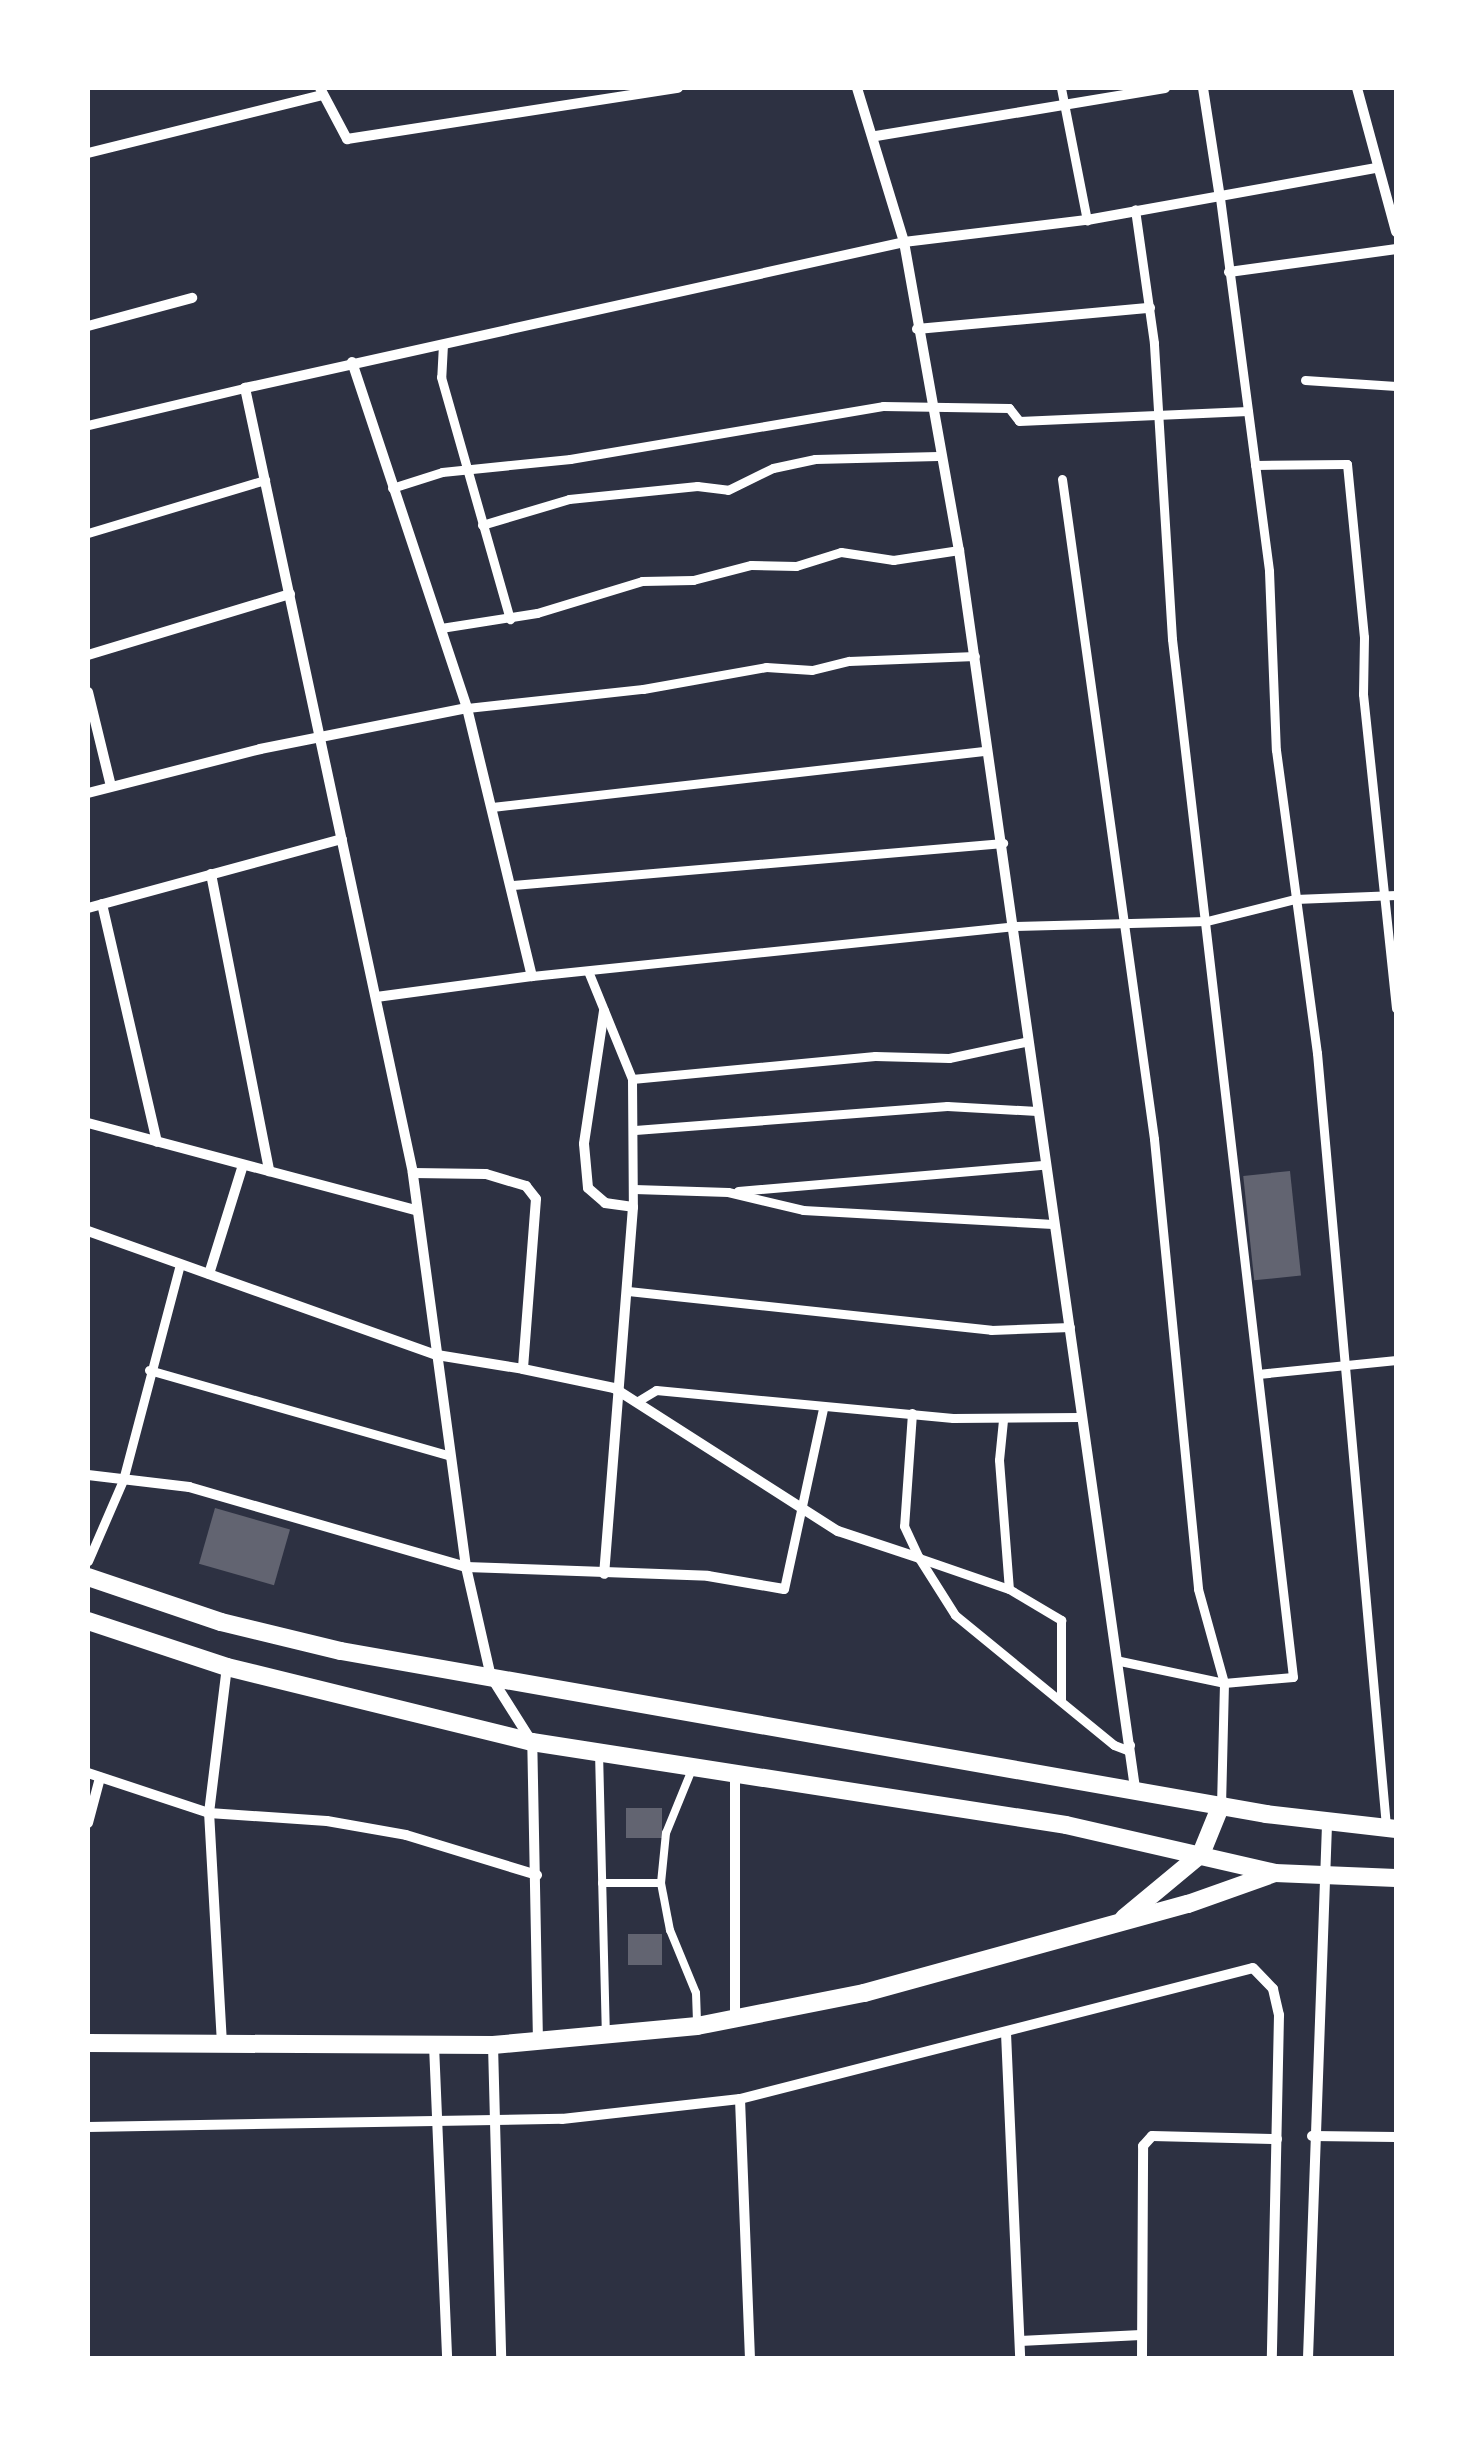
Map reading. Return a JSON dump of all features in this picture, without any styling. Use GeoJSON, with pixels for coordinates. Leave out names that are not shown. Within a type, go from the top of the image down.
{"type":"FeatureCollection","features":[{"type":"Feature","properties":{"kind":"street"},"geometry":{"type":"LineString","coordinates":[[88,152],[321,91],[347,138],[480,123],[678,88]]}},
{"type":"Feature","properties":{"kind":"street"},"geometry":{"type":"LineString","coordinates":[[857,88],[876,136],[904,242],[938,456],[959,550],[986,751],[1003,843],[1024,1042],[1120,1661],[1134,1788]]}},
{"type":"Feature","properties":{"kind":"street"},"geometry":{"type":"LineString","coordinates":[[1061,88],[1087,220]]}},
{"type":"Feature","properties":{"kind":"street"},"geometry":{"type":"LineString","coordinates":[[876,136],[1165,88]]}},
{"type":"Feature","properties":{"kind":"street"},"geometry":{"type":"LineString","coordinates":[[88,1577],[268,1635],[1327,1824],[1391,1829],[1342,1365],[1317,1053],[1276,750],[1273,623],[1203,88]]}},
{"type":"Feature","properties":{"kind":"street"},"geometry":{"type":"LineString","coordinates":[[1357,88],[1396,232]]}},
{"type":"Feature","properties":{"kind":"street"},"geometry":{"type":"LineString","coordinates":[[88,425],[352,362],[904,242],[1087,220],[1376,168]]}},
{"type":"Feature","properties":{"kind":"street"},"geometry":{"type":"LineString","coordinates":[[1120,1661],[1224,1684],[1293,1677],[1172,640],[1150,308],[1135,209]]}},
{"type":"Feature","properties":{"kind":"street"},"geometry":{"type":"LineString","coordinates":[[1230,272],[1396,249]]}},
{"type":"Feature","properties":{"kind":"street"},"geometry":{"type":"LineString","coordinates":[[88,326],[192,298]]}},
{"type":"Feature","properties":{"kind":"street"},"geometry":{"type":"LineString","coordinates":[[918,329],[1150,308]]}},
{"type":"Feature","properties":{"kind":"street"},"geometry":{"type":"LineString","coordinates":[[443,344],[442,378],[510,619]]}},
{"type":"Feature","properties":{"kind":"street"},"geometry":{"type":"LineString","coordinates":[[352,362],[467,708],[532,976]]}},
{"type":"Feature","properties":{"kind":"street"},"geometry":{"type":"LineString","coordinates":[[1305,380],[1396,386]]}},
{"type":"Feature","properties":{"kind":"street"},"geometry":{"type":"LineString","coordinates":[[245,388],[324,736],[413,1173],[466,1566],[491,1677],[532,1742],[538,2043]]}},
{"type":"Feature","properties":{"kind":"street"},"geometry":{"type":"LineString","coordinates":[[392,488],[442,472],[468,474],[781,426],[841,410],[1008,408],[1018,421],[1156,412],[1248,412]]}},
{"type":"Feature","properties":{"kind":"street"},"geometry":{"type":"LineString","coordinates":[[482,525],[569,499],[697,486],[728,490],[773,468],[815,459],[938,456]]}},
{"type":"Feature","properties":{"kind":"street"},"geometry":{"type":"LineString","coordinates":[[1255,465],[1347,464],[1396,1008]]}},
{"type":"Feature","properties":{"kind":"street"},"geometry":{"type":"LineString","coordinates":[[1062,479],[1120,920],[1154,1139],[1198,1590],[1224,1684],[1221,1805],[1201,1854],[1120,1921]]}},
{"type":"Feature","properties":{"kind":"street"},"geometry":{"type":"LineString","coordinates":[[88,533],[265,480]]}},
{"type":"Feature","properties":{"kind":"street"},"geometry":{"type":"LineString","coordinates":[[441,628],[510,619],[642,580],[693,580],[751,565],[796,566],[841,552],[894,560],[959,550]]}},
{"type":"Feature","properties":{"kind":"street"},"geometry":{"type":"LineString","coordinates":[[88,655],[290,594]]}},
{"type":"Feature","properties":{"kind":"street"},"geometry":{"type":"LineString","coordinates":[[88,793],[324,736],[467,708],[642,689],[766,667],[812,670],[849,661],[975,656]]}},
{"type":"Feature","properties":{"kind":"street"},"geometry":{"type":"LineString","coordinates":[[88,692],[111,786]]}},
{"type":"Feature","properties":{"kind":"street"},"geometry":{"type":"LineString","coordinates":[[492,807],[986,751]]}},
{"type":"Feature","properties":{"kind":"street"},"geometry":{"type":"LineString","coordinates":[[88,908],[342,839]]}},
{"type":"Feature","properties":{"kind":"street"},"geometry":{"type":"LineString","coordinates":[[512,885],[1003,843]]}},
{"type":"Feature","properties":{"kind":"street"},"geometry":{"type":"LineString","coordinates":[[211,874],[269,1171]]}},
{"type":"Feature","properties":{"kind":"street"},"geometry":{"type":"LineString","coordinates":[[376,997],[532,976],[1012,926],[1120,920],[1207,921],[1295,899],[1396,894]]}},
{"type":"Feature","properties":{"kind":"street"},"geometry":{"type":"LineString","coordinates":[[102,904],[157,1142]]}},
{"type":"Feature","properties":{"kind":"street"},"geometry":{"type":"LineString","coordinates":[[588,971],[632,1079],[636,1130],[628,1291],[614,1388],[619,1410],[604,1574]]}},
{"type":"Feature","properties":{"kind":"street"},"geometry":{"type":"LineString","coordinates":[[604,1011],[584,1144],[588,1188],[605,1203],[634,1207]]}},
{"type":"Feature","properties":{"kind":"street"},"geometry":{"type":"LineString","coordinates":[[632,1079],[875,1056],[949,1058],[1024,1042]]}},
{"type":"Feature","properties":{"kind":"street"},"geometry":{"type":"LineString","coordinates":[[636,1130],[947,1106],[1037,1111]]}},
{"type":"Feature","properties":{"kind":"street"},"geometry":{"type":"LineString","coordinates":[[88,1124],[416,1210]]}},
{"type":"Feature","properties":{"kind":"street"},"geometry":{"type":"LineString","coordinates":[[210,1274],[243,1165]]}},
{"type":"Feature","properties":{"kind":"street"},"geometry":{"type":"LineString","coordinates":[[634,1189],[728,1192],[844,1177],[1043,1165]]}},
{"type":"Feature","properties":{"kind":"street"},"geometry":{"type":"LineString","coordinates":[[413,1173],[486,1174],[526,1186],[536,1199],[522,1369]]}},
{"type":"Feature","properties":{"kind":"street"},"geometry":{"type":"LineString","coordinates":[[728,1192],[803,1210],[1052,1224]]}},
{"type":"Feature","properties":{"kind":"street"},"geometry":{"type":"LineString","coordinates":[[88,1235],[437,1355],[614,1388],[838,1531],[1009,1588],[1061,1620],[1061,1702]]}},
{"type":"Feature","properties":{"kind":"street"},"geometry":{"type":"LineString","coordinates":[[88,1561],[123,1480],[180,1264]]}},
{"type":"Feature","properties":{"kind":"street"},"geometry":{"type":"LineString","coordinates":[[628,1291],[991,1330],[1070,1327]]}},
{"type":"Feature","properties":{"kind":"street"},"geometry":{"type":"LineString","coordinates":[[1258,1374],[1396,1360]]}},
{"type":"Feature","properties":{"kind":"street"},"geometry":{"type":"LineString","coordinates":[[149,1370],[450,1456]]}},
{"type":"Feature","properties":{"kind":"street"},"geometry":{"type":"LineString","coordinates":[[638,1400],[656,1390],[823,1408],[1003,1420],[1080,1417]]}},
{"type":"Feature","properties":{"kind":"street"},"geometry":{"type":"LineString","coordinates":[[88,1475],[188,1488],[466,1566],[708,1576],[784,1589],[805,1510],[823,1408]]}},
{"type":"Feature","properties":{"kind":"street"},"geometry":{"type":"LineString","coordinates":[[912,1414],[904,1526],[955,1615],[1120,1749],[1132,1743]]}},
{"type":"Feature","properties":{"kind":"street"},"geometry":{"type":"LineString","coordinates":[[1003,1420],[998,1460],[1009,1588]]}},
{"type":"Feature","properties":{"kind":"street"},"geometry":{"type":"LineString","coordinates":[[88,1621],[227,1667],[532,1742],[598,1748],[735,1770],[1201,1854],[1275,1873],[1396,1878]]}},
{"type":"Feature","properties":{"kind":"street"},"geometry":{"type":"LineString","coordinates":[[222,2046],[210,1813],[227,1667]]}},
{"type":"Feature","properties":{"kind":"street"},"geometry":{"type":"LineString","coordinates":[[735,1770],[735,2020]]}},
{"type":"Feature","properties":{"kind":"street"},"geometry":{"type":"LineString","coordinates":[[88,1773],[210,1813],[327,1821],[406,1835],[537,1875]]}},
{"type":"Feature","properties":{"kind":"street"},"geometry":{"type":"LineString","coordinates":[[88,1823],[100,1778]]}},
{"type":"Feature","properties":{"kind":"street"},"geometry":{"type":"LineString","coordinates":[[1308,2358],[1312,2136],[1327,1824]]}},
{"type":"Feature","properties":{"kind":"street"},"geometry":{"type":"LineString","coordinates":[[88,2043],[538,2043],[697,2026],[864,1994],[1275,1873]]}},
{"type":"Feature","properties":{"kind":"street"},"geometry":{"type":"LineString","coordinates":[[88,2127],[495,2121],[740,2098],[1253,1968],[1274,1989],[1280,2015],[1272,2358]]}},
{"type":"Feature","properties":{"kind":"street"},"geometry":{"type":"LineString","coordinates":[[1006,2033],[1020,2358]]}},
{"type":"Feature","properties":{"kind":"street"},"geometry":{"type":"LineString","coordinates":[[493,2044],[501,2358]]}},
{"type":"Feature","properties":{"kind":"street"},"geometry":{"type":"LineString","coordinates":[[434,2045],[448,2358]]}},
{"type":"Feature","properties":{"kind":"street"},"geometry":{"type":"LineString","coordinates":[[740,2098],[750,2358]]}},
{"type":"Feature","properties":{"kind":"street"},"geometry":{"type":"LineString","coordinates":[[1142,2358],[1143,2146],[1152,2136],[1277,2139]]}},
{"type":"Feature","properties":{"kind":"street"},"geometry":{"type":"LineString","coordinates":[[1312,2136],[1396,2138]]}},
{"type":"Feature","properties":{"kind":"street"},"geometry":{"type":"LineString","coordinates":[[1020,2342],[1142,2335]]}},
{"type":"Feature","properties":{"kind":"lane"},"geometry":{"type":"LineString","coordinates":[[598,1748],[606,2037]]}},
{"type":"Feature","properties":{"kind":"lane"},"geometry":{"type":"LineString","coordinates":[[695,1763],[672,1808],[661,1883],[670,1930],[694,1982],[697,2026]]}},
{"type":"Feature","properties":{"kind":"lane"},"geometry":{"type":"LineString","coordinates":[[602,1883],[661,1883]]}},
{"type":"Feature","properties":{"kind":"building"},"geometry":{"type":"Polygon","coordinates":[[[1290,1171],[1301,1275],[1254,1280],[1243,1176],[1290,1171]]]}},
{"type":"Feature","properties":{"kind":"building"},"geometry":{"type":"Polygon","coordinates":[[[215,1508],[290,1529],[274,1585],[199,1564],[215,1508]]]}},
{"type":"Feature","properties":{"kind":"building"},"geometry":{"type":"Polygon","coordinates":[[[626,1808],[662,1808],[662,1838],[626,1838],[626,1808]]]}},
{"type":"Feature","properties":{"kind":"building"},"geometry":{"type":"Polygon","coordinates":[[[628,1934],[662,1934],[662,1965],[628,1965],[628,1934]]]}}]}
